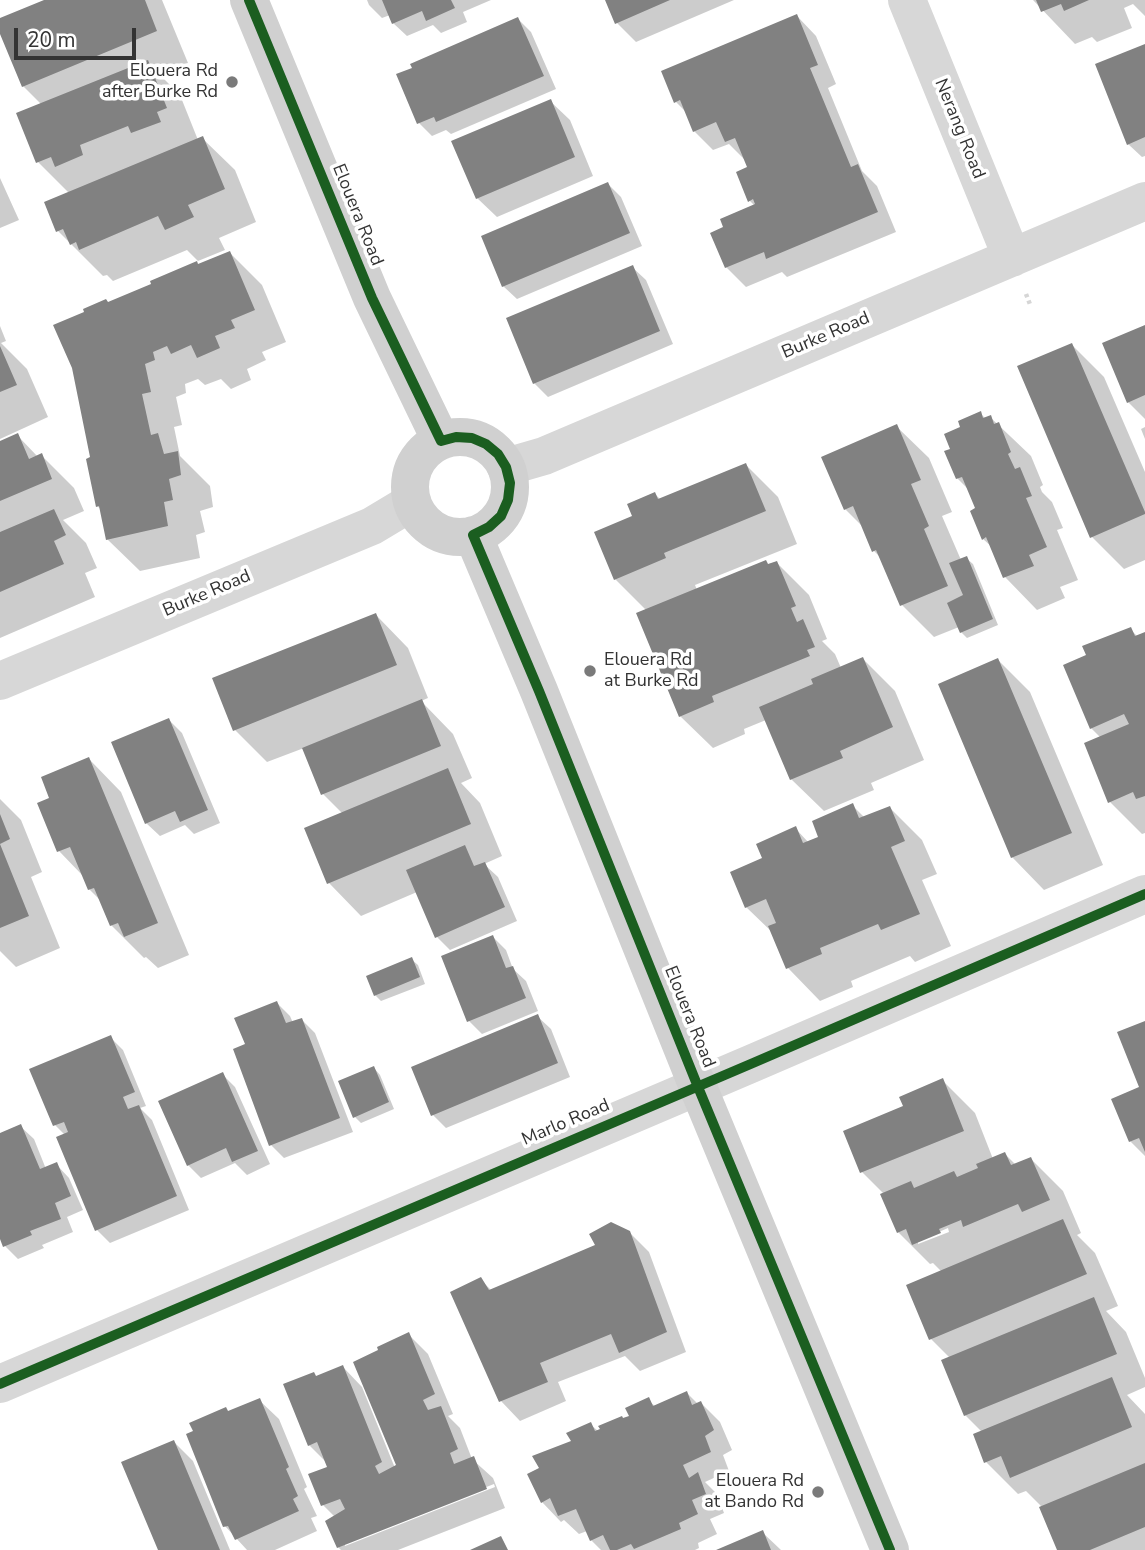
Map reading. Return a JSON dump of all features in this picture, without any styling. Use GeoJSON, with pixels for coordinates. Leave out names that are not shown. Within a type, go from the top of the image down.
{"type":"FeatureCollection","features":[{"type":"Feature","properties":{"kind":"street","name":"Elouera Road"},"geometry":{"type":"LineString","coordinates":[[249,0],[372,298],[441,441]]}},
{"type":"Feature","properties":{"kind":"street","name":"Nerang Road"},"geometry":{"type":"LineString","coordinates":[[907,0],[1012,258]]}},
{"type":"Feature","properties":{"kind":"street","name":"Burke Road"},"geometry":{"type":"LineString","coordinates":[[506,467],[544,456],[1145,201]]}},
{"type":"Feature","properties":{"kind":"street"},"geometry":{"type":"LineString","coordinates":[[456,437],[472,438],[486,444],[498,454],[506,467],[510,483],[508,500],[501,516],[489,527],[473,535],[458,537],[436,531],[419,516],[412,502],[412,473],[418,459],[428,448],[441,441],[456,437]]}},
{"type":"Feature","properties":{"kind":"street","name":"Burke Road"},"geometry":{"type":"LineString","coordinates":[[0,681],[372,526],[412,502]]}},
{"type":"Feature","properties":{"kind":"street","name":"Elouera Road"},"geometry":{"type":"LineString","coordinates":[[473,535],[890,1550]]}},
{"type":"Feature","properties":{"kind":"street","name":"Marlo Road"},"geometry":{"type":"LineString","coordinates":[[0,1384],[1145,894]]}},
{"type":"Feature","properties":{"kind":"building"},"geometry":{"type":"Polygon","coordinates":[[[44,0],[145,0],[157,31],[22,87],[0,34],[0,18],[44,0]]]}},
{"type":"Feature","properties":{"kind":"building"},"geometry":{"type":"Polygon","coordinates":[[[382,0],[451,0],[455,8],[426,21],[422,11],[392,24],[382,0]]]}},
{"type":"Feature","properties":{"kind":"building"},"geometry":{"type":"Polygon","coordinates":[[[605,0],[670,0],[615,24],[605,0]]]}},
{"type":"Feature","properties":{"kind":"building"},"geometry":{"type":"Polygon","coordinates":[[[1036,0],[1089,0],[1064,11],[1061,4],[1041,12],[1036,0]]]}},
{"type":"Feature","properties":{"kind":"building"},"geometry":{"type":"Polygon","coordinates":[[[797,14],[818,65],[810,68],[851,167],[858,164],[878,212],[766,259],[764,252],[725,268],[710,233],[723,227],[720,219],[755,204],[753,199],[748,202],[736,172],[747,167],[735,138],[725,142],[716,122],[693,132],[680,100],[674,103],[661,71],[797,14]]]}},
{"type":"Feature","properties":{"kind":"building"},"geometry":{"type":"Polygon","coordinates":[[[518,17],[544,76],[436,122],[434,117],[417,124],[396,74],[412,68],[410,64],[518,17]]]}},
{"type":"Feature","properties":{"kind":"building"},"geometry":{"type":"Polygon","coordinates":[[[1145,44],[1145,137],[1127,145],[1095,64],[1145,44]]]}},
{"type":"Feature","properties":{"kind":"building"},"geometry":{"type":"Polygon","coordinates":[[[148,60],[167,108],[157,112],[161,122],[131,133],[128,126],[80,145],[83,155],[55,167],[51,157],[36,163],[16,113],[148,60]]]}},
{"type":"Feature","properties":{"kind":"building"},"geometry":{"type":"Polygon","coordinates":[[[551,99],[575,157],[476,199],[451,141],[551,99]]]}},
{"type":"Feature","properties":{"kind":"building"},"geometry":{"type":"Polygon","coordinates":[[[203,136],[225,189],[188,205],[194,217],[165,230],[158,216],[79,250],[76,242],[70,245],[63,229],[56,232],[44,202],[203,136]]]}},
{"type":"Feature","properties":{"kind":"building"},"geometry":{"type":"Polygon","coordinates":[[[608,182],[630,233],[502,287],[481,236],[608,182]]]}},
{"type":"Feature","properties":{"kind":"building"},"geometry":{"type":"Polygon","coordinates":[[[230,251],[255,310],[231,320],[235,328],[215,336],[220,348],[197,358],[191,345],[171,354],[167,346],[153,352],[155,360],[145,364],[151,392],[142,394],[151,435],[158,433],[164,454],[178,451],[181,475],[169,479],[173,500],[164,502],[168,526],[106,540],[86,459],[90,457],[72,368],[53,325],[106,299],[108,302],[197,261],[198,264],[230,251]]]}},
{"type":"Feature","properties":{"kind":"building"},"geometry":{"type":"Polygon","coordinates":[[[633,265],[660,331],[533,384],[506,318],[633,265]]]}},
{"type":"Feature","properties":{"kind":"building"},"geometry":{"type":"Polygon","coordinates":[[[1145,325],[1145,395],[1127,403],[1102,343],[1145,325]]]}},
{"type":"Feature","properties":{"kind":"building"},"geometry":{"type":"Polygon","coordinates":[[[1072,343],[1145,512],[1090,538],[1017,366],[1072,343]]]}},
{"type":"Feature","properties":{"kind":"building"},"geometry":{"type":"Polygon","coordinates":[[[0,346],[17,385],[0,392],[0,346]]]}},
{"type":"Feature","properties":{"kind":"building"},"geometry":{"type":"Polygon","coordinates":[[[981,411],[983,418],[991,415],[994,424],[999,422],[1011,452],[1008,454],[1015,469],[1020,467],[1032,496],[1026,498],[1047,547],[1029,555],[1034,566],[1003,578],[986,537],[982,540],[970,511],[975,508],[962,477],[956,479],[944,451],[950,449],[944,434],[960,427],[958,421],[981,411]]]}},
{"type":"Feature","properties":{"kind":"building"},"geometry":{"type":"Polygon","coordinates":[[[897,424],[921,480],[911,484],[929,526],[924,529],[948,586],[900,606],[876,550],[872,552],[853,506],[844,510],[821,457],[897,424]]]}},
{"type":"Feature","properties":{"kind":"building"},"geometry":{"type":"Polygon","coordinates":[[[18,433],[29,459],[42,453],[52,479],[0,501],[0,441],[18,433]]]}},
{"type":"Feature","properties":{"kind":"building"},"geometry":{"type":"Polygon","coordinates":[[[746,463],[766,511],[664,553],[666,558],[614,580],[594,532],[632,516],[627,504],[655,492],[658,499],[746,463]]]}},
{"type":"Feature","properties":{"kind":"building"},"geometry":{"type":"Polygon","coordinates":[[[54,509],[66,535],[54,541],[64,564],[0,592],[0,532],[54,509]]]}},
{"type":"Feature","properties":{"kind":"building"},"geometry":{"type":"Polygon","coordinates":[[[967,556],[993,619],[960,633],[947,603],[963,595],[949,563],[967,556]]]}},
{"type":"Feature","properties":{"kind":"building"},"geometry":{"type":"Polygon","coordinates":[[[766,560],[768,564],[777,561],[796,606],[791,608],[797,622],[803,619],[815,647],[807,650],[810,656],[712,696],[714,702],[679,717],[636,613],[766,560]]]}},
{"type":"Feature","properties":{"kind":"building"},"geometry":{"type":"Polygon","coordinates":[[[376,613],[397,665],[233,731],[212,678],[376,613]]]}},
{"type":"Feature","properties":{"kind":"building"},"geometry":{"type":"Polygon","coordinates":[[[1131,627],[1135,636],[1145,632],[1145,796],[1136,799],[1133,792],[1108,803],[1084,743],[1129,724],[1124,714],[1090,729],[1063,665],[1086,655],[1082,646],[1131,627]]]}},
{"type":"Feature","properties":{"kind":"building"},"geometry":{"type":"Polygon","coordinates":[[[863,657],[893,727],[840,751],[843,758],[790,780],[759,707],[813,684],[811,679],[863,657]]]}},
{"type":"Feature","properties":{"kind":"building"},"geometry":{"type":"Polygon","coordinates":[[[998,658],[1072,833],[1011,858],[938,684],[998,658]]]}},
{"type":"Feature","properties":{"kind":"building"},"geometry":{"type":"Polygon","coordinates":[[[422,699],[441,746],[321,795],[302,748],[422,699]]]}},
{"type":"Feature","properties":{"kind":"building"},"geometry":{"type":"Polygon","coordinates":[[[169,718],[208,810],[180,822],[175,811],[145,824],[111,742],[169,718]]]}},
{"type":"Feature","properties":{"kind":"building"},"geometry":{"type":"Polygon","coordinates":[[[89,757],[158,923],[124,937],[118,923],[110,926],[94,888],[88,890],[70,847],[57,852],[37,803],[49,798],[41,777],[89,757]]]}},
{"type":"Feature","properties":{"kind":"building"},"geometry":{"type":"Polygon","coordinates":[[[448,768],[471,824],[327,884],[304,828],[448,768]]]}},
{"type":"Feature","properties":{"kind":"building"},"geometry":{"type":"Polygon","coordinates":[[[853,803],[859,818],[890,806],[905,841],[891,847],[920,914],[881,930],[878,924],[820,948],[822,954],[786,969],[768,926],[776,923],[766,899],[745,908],[730,872],[762,858],[756,844],[796,826],[803,843],[818,837],[812,821],[853,803]]]}},
{"type":"Feature","properties":{"kind":"building"},"geometry":{"type":"Polygon","coordinates":[[[0,814],[10,839],[0,844],[0,814]]]}},
{"type":"Feature","properties":{"kind":"building"},"geometry":{"type":"Polygon","coordinates":[[[0,844],[29,916],[0,928],[0,844]]]}},
{"type":"Feature","properties":{"kind":"building"},"geometry":{"type":"Polygon","coordinates":[[[465,845],[474,866],[485,862],[505,907],[435,938],[406,870],[465,845]]]}},
{"type":"Feature","properties":{"kind":"building"},"geometry":{"type":"Polygon","coordinates":[[[493,935],[506,968],[513,966],[526,998],[467,1022],[441,956],[493,935]]]}},
{"type":"Feature","properties":{"kind":"building"},"geometry":{"type":"Polygon","coordinates":[[[412,957],[420,977],[374,996],[366,976],[412,957]]]}},
{"type":"Feature","properties":{"kind":"building"},"geometry":{"type":"Polygon","coordinates":[[[277,1001],[286,1023],[302,1018],[340,1118],[269,1146],[233,1049],[245,1044],[234,1018],[277,1001]]]}},
{"type":"Feature","properties":{"kind":"building"},"geometry":{"type":"Polygon","coordinates":[[[538,1014],[558,1063],[431,1116],[411,1067],[538,1014]]]}},
{"type":"Feature","properties":{"kind":"building"},"geometry":{"type":"Polygon","coordinates":[[[1145,1021],[1145,1152],[1139,1138],[1129,1142],[1111,1099],[1139,1087],[1117,1032],[1145,1021]]]}},
{"type":"Feature","properties":{"kind":"building"},"geometry":{"type":"Polygon","coordinates":[[[111,1035],[135,1092],[123,1097],[128,1109],[139,1105],[177,1196],[95,1231],[56,1137],[68,1132],[64,1122],[53,1126],[29,1069],[111,1035]]]}},
{"type":"Feature","properties":{"kind":"building"},"geometry":{"type":"Polygon","coordinates":[[[374,1066],[389,1102],[353,1118],[338,1081],[374,1066]]]}},
{"type":"Feature","properties":{"kind":"building"},"geometry":{"type":"Polygon","coordinates":[[[223,1072],[258,1151],[232,1162],[226,1148],[187,1166],[158,1101],[223,1072]]]}},
{"type":"Feature","properties":{"kind":"building"},"geometry":{"type":"Polygon","coordinates":[[[943,1078],[964,1131],[860,1173],[843,1131],[903,1106],[899,1097],[943,1078]]]}},
{"type":"Feature","properties":{"kind":"building"},"geometry":{"type":"Polygon","coordinates":[[[21,1124],[40,1169],[57,1162],[71,1196],[55,1203],[61,1219],[30,1231],[32,1235],[3,1247],[0,1239],[0,1133],[21,1124]]]}},
{"type":"Feature","properties":{"kind":"building"},"geometry":{"type":"Polygon","coordinates":[[[1005,1152],[1011,1165],[1031,1157],[1050,1200],[1022,1212],[1018,1204],[963,1227],[961,1220],[939,1229],[941,1233],[912,1245],[906,1229],[897,1233],[880,1194],[911,1181],[914,1188],[954,1171],[957,1177],[978,1168],[976,1164],[1005,1152]]]}},
{"type":"Feature","properties":{"kind":"building"},"geometry":{"type":"Polygon","coordinates":[[[1063,1219],[1087,1274],[929,1340],[906,1285],[1063,1219]]]}},
{"type":"Feature","properties":{"kind":"building"},"geometry":{"type":"Polygon","coordinates":[[[611,1222],[630,1231],[667,1332],[619,1353],[611,1334],[540,1363],[548,1382],[499,1402],[450,1292],[481,1277],[489,1290],[595,1245],[589,1234],[611,1222]]]}},
{"type":"Feature","properties":{"kind":"building"},"geometry":{"type":"Polygon","coordinates":[[[1094,1297],[1117,1354],[964,1416],[941,1360],[1094,1297]]]}},
{"type":"Feature","properties":{"kind":"building"},"geometry":{"type":"Polygon","coordinates":[[[409,1332],[435,1394],[423,1400],[428,1410],[441,1406],[458,1449],[450,1453],[454,1464],[474,1456],[487,1489],[337,1548],[325,1521],[345,1509],[340,1499],[321,1506],[308,1474],[327,1467],[317,1442],[308,1446],[283,1384],[314,1372],[316,1376],[343,1365],[382,1462],[375,1466],[379,1474],[396,1465],[353,1362],[409,1332]]]}},
{"type":"Feature","properties":{"kind":"building"},"geometry":{"type":"Polygon","coordinates":[[[1112,1377],[1132,1427],[1010,1478],[1001,1456],[984,1463],[973,1434],[1112,1377]]]}},
{"type":"Feature","properties":{"kind":"building"},"geometry":{"type":"Polygon","coordinates":[[[687,1391],[692,1405],[701,1401],[714,1430],[705,1436],[711,1452],[683,1465],[689,1478],[698,1472],[706,1494],[692,1500],[698,1514],[679,1523],[681,1529],[634,1549],[631,1544],[610,1550],[603,1535],[590,1541],[576,1509],[558,1516],[550,1498],[541,1503],[527,1474],[539,1468],[532,1456],[571,1441],[566,1433],[591,1422],[595,1431],[600,1429],[598,1426],[622,1416],[629,1416],[625,1408],[649,1397],[653,1406],[687,1391]]]}},
{"type":"Feature","properties":{"kind":"building"},"geometry":{"type":"Polygon","coordinates":[[[260,1398],[289,1467],[286,1469],[298,1496],[293,1499],[299,1511],[235,1540],[228,1526],[223,1527],[186,1434],[193,1431],[189,1423],[226,1407],[228,1411],[260,1398]]]}},
{"type":"Feature","properties":{"kind":"building"},"geometry":{"type":"Polygon","coordinates":[[[174,1440],[220,1550],[158,1550],[121,1462],[174,1440]]]}},
{"type":"Feature","properties":{"kind":"building"},"geometry":{"type":"Polygon","coordinates":[[[1145,1463],[1145,1527],[1090,1550],[1057,1550],[1039,1507],[1145,1463]]]}},
{"type":"Feature","properties":{"kind":"building"},"geometry":{"type":"Polygon","coordinates":[[[763,1530],[771,1550],[716,1550],[763,1530]]]}},
{"type":"Feature","properties":{"kind":"building"},"geometry":{"type":"Polygon","coordinates":[[[501,1536],[508,1550],[470,1550],[501,1536]]]}},
{"type":"Feature","properties":{"kind":"cycle path"},"geometry":{"type":"LineString","coordinates":[[249,0],[372,298],[441,441],[456,437],[472,438],[486,444],[498,454],[506,467],[510,483],[508,500],[501,516],[489,527],[473,535],[890,1550]]}},
{"type":"Feature","properties":{"kind":"cycle path"},"geometry":{"type":"LineString","coordinates":[[0,1384],[1145,894]]}},
{"type":"Feature","properties":{"kind":"place","name":"Elouera Rd after Burke Rd"},"geometry":{"type":"Point","coordinates":[232,82]}},
{"type":"Feature","properties":{"kind":"place","name":"Elouera Rd at Burke Rd"},"geometry":{"type":"Point","coordinates":[590,671]}},
{"type":"Feature","properties":{"kind":"place","name":"Elouera Rd at Bando Rd"},"geometry":{"type":"Point","coordinates":[818,1492]}}]}
